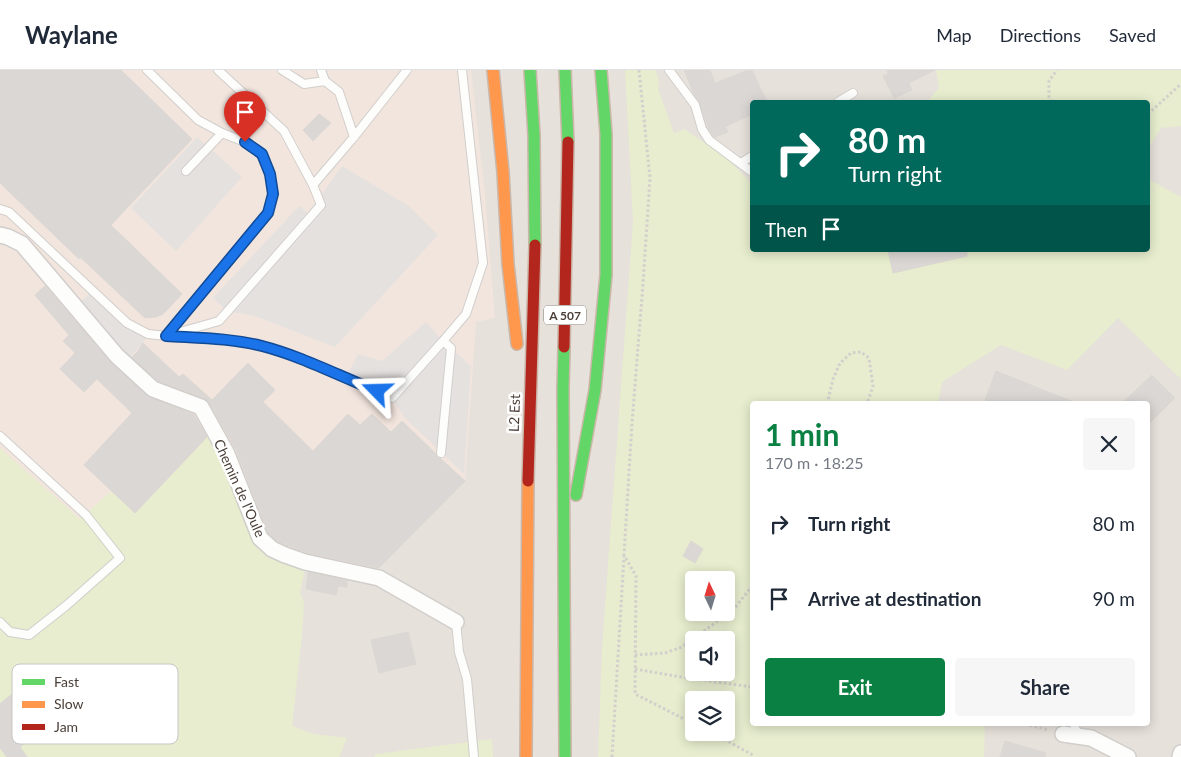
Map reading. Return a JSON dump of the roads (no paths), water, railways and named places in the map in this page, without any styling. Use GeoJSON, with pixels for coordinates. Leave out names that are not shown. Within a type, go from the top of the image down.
{"type":"FeatureCollection","features":[{"type":"Feature","properties":{"kind":"highway"},"geometry":{"type":"LineString","coordinates":[[493,70],[503,172],[508,264],[518,351]]}},
{"type":"Feature","properties":{"kind":"highway","name":"L2 Est"},"geometry":{"type":"LineString","coordinates":[[526,757],[528,448],[534,238],[534,135],[530,70]]}},
{"type":"Feature","properties":{"kind":"highway","name":"A 507"},"geometry":{"type":"LineString","coordinates":[[565,70],[568,133],[563,389],[565,757]]}},
{"type":"Feature","properties":{"kind":"highway"},"geometry":{"type":"LineString","coordinates":[[564,560],[595,390],[606,275],[606,134],[601,70]]}},
{"type":"Feature","properties":{"kind":"highway"},"geometry":{"type":"LineString","coordinates":[[520,370],[528,448]]}},
{"type":"Feature","properties":{"kind":"street","name":"Chemin de l'Oule"},"geometry":{"type":"LineString","coordinates":[[0,235],[22,244],[117,356],[152,389],[201,407],[227,454],[260,538],[272,549],[285,556],[305,562],[378,578],[456,622]]}},
{"type":"Feature","properties":{"kind":"street"},"geometry":{"type":"LineString","coordinates":[[1072,731],[1091,738],[1125,756]]}},
{"type":"Feature","properties":{"kind":"lane"},"geometry":{"type":"LineString","coordinates":[[147,70],[198,120],[222,133],[245,142],[262,154],[270,174],[273,194],[268,213],[166,336]]}},
{"type":"Feature","properties":{"kind":"lane"},"geometry":{"type":"LineString","coordinates":[[166,336],[219,321],[321,204],[284,131],[218,70]]}},
{"type":"Feature","properties":{"kind":"lane"},"geometry":{"type":"LineString","coordinates":[[282,70],[304,84],[324,80]]}},
{"type":"Feature","properties":{"kind":"lane"},"geometry":{"type":"LineString","coordinates":[[321,70],[324,80],[339,92],[354,137]]}},
{"type":"Feature","properties":{"kind":"lane"},"geometry":{"type":"LineString","coordinates":[[313,185],[407,70]]}},
{"type":"Feature","properties":{"kind":"lane"},"geometry":{"type":"LineString","coordinates":[[0,209],[9,212],[127,323],[148,334],[220,339],[262,346],[297,358],[392,398],[466,314],[483,263],[462,70]]}},
{"type":"Feature","properties":{"kind":"lane"},"geometry":{"type":"LineString","coordinates":[[669,70],[695,106],[702,129],[709,140],[750,170]]}},
{"type":"Feature","properties":{"kind":"lane"},"geometry":{"type":"LineString","coordinates":[[841,100],[853,93]]}},
{"type":"Feature","properties":{"kind":"lane"},"geometry":{"type":"LineString","coordinates":[[186,171],[222,133]]}},
{"type":"Feature","properties":{"kind":"lane"},"geometry":{"type":"LineString","coordinates":[[741,163],[750,157]]}},
{"type":"Feature","properties":{"kind":"lane"},"geometry":{"type":"LineString","coordinates":[[441,453],[451,348],[443,341]]}},
{"type":"Feature","properties":{"kind":"lane"},"geometry":{"type":"LineString","coordinates":[[0,436],[86,515],[120,558],[67,605],[29,635],[10,632],[0,622]]}},
{"type":"Feature","properties":{"kind":"lane"},"geometry":{"type":"LineString","coordinates":[[456,622],[459,652],[467,679],[474,757],[467,757]]}}]}
